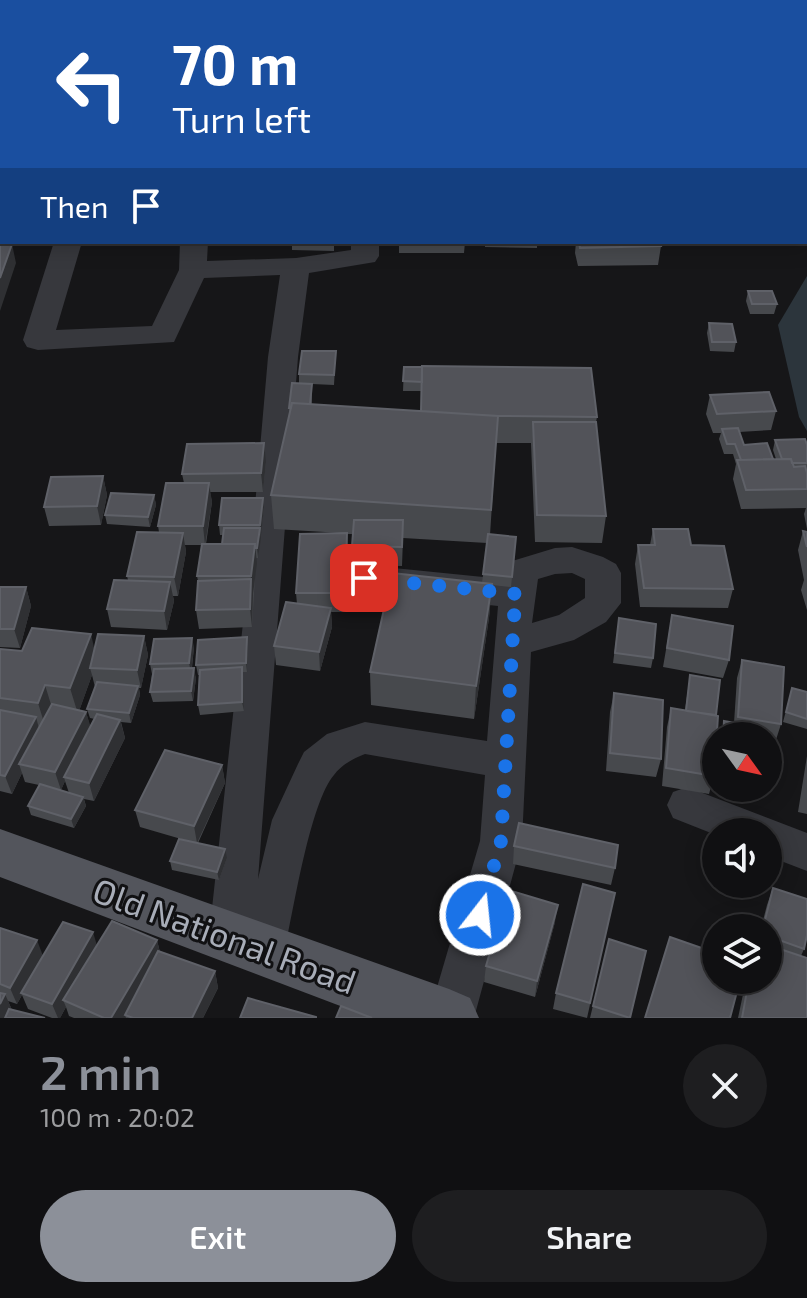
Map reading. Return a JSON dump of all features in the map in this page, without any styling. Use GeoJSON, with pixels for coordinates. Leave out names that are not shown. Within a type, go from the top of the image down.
{"type":"FeatureCollection","features":[{"type":"Feature","properties":{"kind":"main road","name":"Old National Road"},"geometry":{"type":"LineString","coordinates":[[0,853],[450,1018]]}},
{"type":"Feature","properties":{"kind":"street"},"geometry":{"type":"LineString","coordinates":[[67,244],[38,340],[163,335],[194,256],[296,266],[365,256],[365,244]]}},
{"type":"Feature","properties":{"kind":"street"},"geometry":{"type":"LineString","coordinates":[[247,942],[269,540],[283,357],[296,266]]}},
{"type":"Feature","properties":{"kind":"street"},"geometry":{"type":"LineString","coordinates":[[450,1018],[501,841],[513,641],[522,571],[561,559],[581,560],[603,573],[603,603],[586,620],[557,634],[513,641]]}},
{"type":"Feature","properties":{"kind":"street"},"geometry":{"type":"LineString","coordinates":[[364,578],[518,594]]}},
{"type":"Feature","properties":{"kind":"street"},"geometry":{"type":"LineString","coordinates":[[247,942],[293,820],[318,764],[341,746],[365,738],[504,761]]}},
{"type":"Feature","properties":{"kind":"street"},"geometry":{"type":"LineString","coordinates":[[687,805],[720,818]]}},
{"type":"Feature","properties":{"kind":"street"},"geometry":{"type":"LineString","coordinates":[[782,842],[807,852]]}},
{"type":"Feature","properties":{"kind":"shaded area"},"geometry":{"type":"Polygon","coordinates":[[[807,276],[807,431],[799,417],[778,325],[807,276]]]}},
{"type":"Feature","properties":{"kind":"building"},"geometry":{"type":"Polygon","coordinates":[[[0,244],[12,244],[0,278],[0,244]]]}},
{"type":"Feature","properties":{"kind":"building"},"geometry":{"type":"Polygon","coordinates":[[[579,244],[661,246],[580,248],[579,244]]]}},
{"type":"Feature","properties":{"kind":"building"},"geometry":{"type":"Polygon","coordinates":[[[748,291],[772,291],[777,304],[752,304],[748,291]]]}},
{"type":"Feature","properties":{"kind":"building"},"geometry":{"type":"Polygon","coordinates":[[[709,323],[732,324],[736,342],[712,342],[709,323]]]}},
{"type":"Feature","properties":{"kind":"building"},"geometry":{"type":"Polygon","coordinates":[[[302,351],[336,351],[334,375],[299,374],[302,351]]]}},
{"type":"Feature","properties":{"kind":"building"},"geometry":{"type":"Polygon","coordinates":[[[422,366],[591,368],[597,417],[421,411],[422,366]]]}},
{"type":"Feature","properties":{"kind":"building"},"geometry":{"type":"Polygon","coordinates":[[[404,367],[422,367],[422,382],[403,381],[404,367]]]}},
{"type":"Feature","properties":{"kind":"building"},"geometry":{"type":"Polygon","coordinates":[[[292,383],[312,384],[310,404],[292,403],[289,408],[292,383]]]}},
{"type":"Feature","properties":{"kind":"building"},"geometry":{"type":"Polygon","coordinates":[[[769,392],[776,411],[717,414],[710,395],[769,392]]]}},
{"type":"Feature","properties":{"kind":"building"},"geometry":{"type":"Polygon","coordinates":[[[292,403],[498,416],[491,510],[271,495],[292,403]]]}},
{"type":"Feature","properties":{"kind":"building"},"geometry":{"type":"Polygon","coordinates":[[[533,422],[596,422],[606,516],[537,515],[533,422]]]}},
{"type":"Feature","properties":{"kind":"building"},"geometry":{"type":"Polygon","coordinates":[[[738,428],[744,445],[767,443],[773,459],[741,460],[735,444],[727,444],[722,429],[738,428]]]}},
{"type":"Feature","properties":{"kind":"building"},"geometry":{"type":"Polygon","coordinates":[[[805,439],[807,463],[782,459],[775,440],[805,439]]]}},
{"type":"Feature","properties":{"kind":"building"},"geometry":{"type":"Polygon","coordinates":[[[264,443],[261,473],[182,474],[187,444],[264,443]]]}},
{"type":"Feature","properties":{"kind":"building"},"geometry":{"type":"Polygon","coordinates":[[[791,459],[794,467],[805,466],[807,489],[746,490],[737,460],[791,459]]]}},
{"type":"Feature","properties":{"kind":"building"},"geometry":{"type":"Polygon","coordinates":[[[103,476],[97,506],[44,507],[51,477],[103,476]]]}},
{"type":"Feature","properties":{"kind":"building"},"geometry":{"type":"Polygon","coordinates":[[[166,483],[209,483],[203,526],[158,526],[166,483]]]}},
{"type":"Feature","properties":{"kind":"building"},"geometry":{"type":"Polygon","coordinates":[[[111,493],[154,495],[148,517],[105,515],[111,493]]]}},
{"type":"Feature","properties":{"kind":"building"},"geometry":{"type":"Polygon","coordinates":[[[222,498],[263,498],[260,525],[219,525],[222,498]]]}},
{"type":"Feature","properties":{"kind":"building"},"geometry":{"type":"Polygon","coordinates":[[[354,520],[403,520],[402,547],[352,546],[354,520]]]}},
{"type":"Feature","properties":{"kind":"building"},"geometry":{"type":"Polygon","coordinates":[[[224,528],[260,528],[257,548],[255,544],[222,544],[224,528]]]}},
{"type":"Feature","properties":{"kind":"building"},"geometry":{"type":"Polygon","coordinates":[[[653,529],[688,529],[691,545],[724,546],[733,589],[644,588],[638,545],[655,545],[653,529]]]}},
{"type":"Feature","properties":{"kind":"building"},"geometry":{"type":"Polygon","coordinates":[[[137,532],[183,533],[174,577],[127,576],[137,532]]]}},
{"type":"Feature","properties":{"kind":"building"},"geometry":{"type":"Polygon","coordinates":[[[347,533],[345,593],[296,593],[300,534],[347,533]]]}},
{"type":"Feature","properties":{"kind":"building"},"geometry":{"type":"Polygon","coordinates":[[[488,534],[516,537],[512,577],[483,574],[488,534]]]}},
{"type":"Feature","properties":{"kind":"building"},"geometry":{"type":"Polygon","coordinates":[[[202,544],[255,544],[251,576],[197,576],[202,544]]]}},
{"type":"Feature","properties":{"kind":"building"},"geometry":{"type":"Polygon","coordinates":[[[392,573],[492,584],[476,686],[370,672],[392,573]]]}},
{"type":"Feature","properties":{"kind":"building"},"geometry":{"type":"Polygon","coordinates":[[[251,579],[250,609],[196,610],[198,581],[251,579]]]}},
{"type":"Feature","properties":{"kind":"building"},"geometry":{"type":"Polygon","coordinates":[[[114,580],[170,582],[164,611],[107,609],[114,580]]]}},
{"type":"Feature","properties":{"kind":"building"},"geometry":{"type":"Polygon","coordinates":[[[0,587],[26,587],[14,629],[0,629],[0,587]]]}},
{"type":"Feature","properties":{"kind":"building"},"geometry":{"type":"Polygon","coordinates":[[[286,602],[331,608],[319,652],[274,646],[286,602]]]}},
{"type":"Feature","properties":{"kind":"building"},"geometry":{"type":"Polygon","coordinates":[[[672,615],[733,626],[729,660],[667,648],[672,615]]]}},
{"type":"Feature","properties":{"kind":"building"},"geometry":{"type":"Polygon","coordinates":[[[619,618],[656,624],[653,658],[615,653],[619,618]]]}},
{"type":"Feature","properties":{"kind":"building"},"geometry":{"type":"Polygon","coordinates":[[[32,628],[91,634],[70,688],[45,685],[38,703],[0,698],[0,649],[22,651],[32,628]]]}},
{"type":"Feature","properties":{"kind":"building"},"geometry":{"type":"Polygon","coordinates":[[[98,634],[144,636],[137,670],[90,668],[98,634]]]}},
{"type":"Feature","properties":{"kind":"building"},"geometry":{"type":"Polygon","coordinates":[[[247,637],[246,663],[196,665],[198,640],[247,637]]]}},
{"type":"Feature","properties":{"kind":"building"},"geometry":{"type":"Polygon","coordinates":[[[192,638],[189,663],[150,664],[154,639],[192,638]]]}},
{"type":"Feature","properties":{"kind":"building"},"geometry":{"type":"Polygon","coordinates":[[[742,660],[784,667],[781,722],[738,717],[742,660]]]}},
{"type":"Feature","properties":{"kind":"building"},"geometry":{"type":"Polygon","coordinates":[[[242,667],[242,702],[198,705],[200,670],[242,667]]]}},
{"type":"Feature","properties":{"kind":"building"},"geometry":{"type":"Polygon","coordinates":[[[194,668],[191,691],[150,692],[154,669],[194,668]]]}},
{"type":"Feature","properties":{"kind":"building"},"geometry":{"type":"Polygon","coordinates":[[[690,675],[720,680],[716,715],[686,711],[690,675]]]}},
{"type":"Feature","properties":{"kind":"building"},"geometry":{"type":"Polygon","coordinates":[[[97,682],[138,686],[129,713],[87,709],[97,682]]]}},
{"type":"Feature","properties":{"kind":"building"},"geometry":{"type":"Polygon","coordinates":[[[792,688],[807,692],[807,719],[786,712],[792,688]]]}},
{"type":"Feature","properties":{"kind":"building"},"geometry":{"type":"Polygon","coordinates":[[[614,693],[663,700],[661,759],[610,753],[614,693]]]}},
{"type":"Feature","properties":{"kind":"building"},"geometry":{"type":"Polygon","coordinates":[[[52,704],[86,712],[55,772],[19,764],[52,704]]]}},
{"type":"Feature","properties":{"kind":"building"},"geometry":{"type":"Polygon","coordinates":[[[671,708],[718,716],[718,722],[702,722],[702,774],[666,768],[671,708]]]}},
{"type":"Feature","properties":{"kind":"building"},"geometry":{"type":"Polygon","coordinates":[[[0,710],[36,717],[5,776],[0,775],[0,710]]]}},
{"type":"Feature","properties":{"kind":"building"},"geometry":{"type":"Polygon","coordinates":[[[97,714],[120,720],[89,783],[64,777],[97,714]]]}},
{"type":"Feature","properties":{"kind":"building"},"geometry":{"type":"Polygon","coordinates":[[[165,750],[222,765],[194,826],[135,810],[165,750]]]}},
{"type":"Feature","properties":{"kind":"building"},"geometry":{"type":"Polygon","coordinates":[[[40,784],[83,797],[71,819],[28,806],[40,784]]]}},
{"type":"Feature","properties":{"kind":"building"},"geometry":{"type":"Polygon","coordinates":[[[519,823],[618,845],[615,868],[514,846],[519,823]]]}},
{"type":"Feature","properties":{"kind":"building"},"geometry":{"type":"Polygon","coordinates":[[[179,839],[225,849],[217,872],[170,861],[179,839]]]}},
{"type":"Feature","properties":{"kind":"building"},"geometry":{"type":"Polygon","coordinates":[[[583,884],[615,893],[590,1003],[556,993],[583,884]]]}},
{"type":"Feature","properties":{"kind":"building"},"geometry":{"type":"Polygon","coordinates":[[[508,890],[558,905],[537,981],[486,966],[508,890]]]}},
{"type":"Feature","properties":{"kind":"building"},"geometry":{"type":"Polygon","coordinates":[[[782,891],[807,899],[804,949],[782,941],[782,914],[766,914],[770,898],[782,898],[782,891]]]}},
{"type":"Feature","properties":{"kind":"building"},"geometry":{"type":"Polygon","coordinates":[[[112,921],[157,940],[111,1018],[104,1018],[63,1000],[112,921]]]}},
{"type":"Feature","properties":{"kind":"building"},"geometry":{"type":"Polygon","coordinates":[[[63,922],[93,932],[52,1004],[21,993],[63,922]]]}},
{"type":"Feature","properties":{"kind":"building"},"geometry":{"type":"Polygon","coordinates":[[[0,928],[37,940],[10,988],[0,984],[0,928]]]}},
{"type":"Feature","properties":{"kind":"building"},"geometry":{"type":"Polygon","coordinates":[[[670,937],[702,948],[702,994],[736,994],[730,1018],[645,1018],[670,937]]]}},
{"type":"Feature","properties":{"kind":"building"},"geometry":{"type":"Polygon","coordinates":[[[609,939],[646,951],[630,1018],[593,1006],[609,939]]]}},
{"type":"Feature","properties":{"kind":"building"},"geometry":{"type":"Polygon","coordinates":[[[782,950],[807,958],[807,1018],[742,1018],[746,994],[782,994],[782,950]]]}},
{"type":"Feature","properties":{"kind":"building"},"geometry":{"type":"Polygon","coordinates":[[[158,951],[215,971],[192,1018],[133,1018],[125,1015],[158,951]]]}},
{"type":"Feature","properties":{"kind":"building"},"geometry":{"type":"Polygon","coordinates":[[[248,998],[316,1017],[316,1018],[240,1018],[248,998]]]}},
{"type":"Feature","properties":{"kind":"building"},"geometry":{"type":"Polygon","coordinates":[[[341,1006],[372,1018],[336,1018],[341,1006]]]}},
{"type":"Feature","properties":{"kind":"building"},"geometry":{"type":"Polygon","coordinates":[[[9,1009],[45,1018],[5,1018],[9,1009]]]}},
{"type":"Feature","properties":{"kind":"route"},"geometry":{"type":"LineString","coordinates":[[364,578],[518,594],[504,761],[501,841],[480,915]]}}]}
